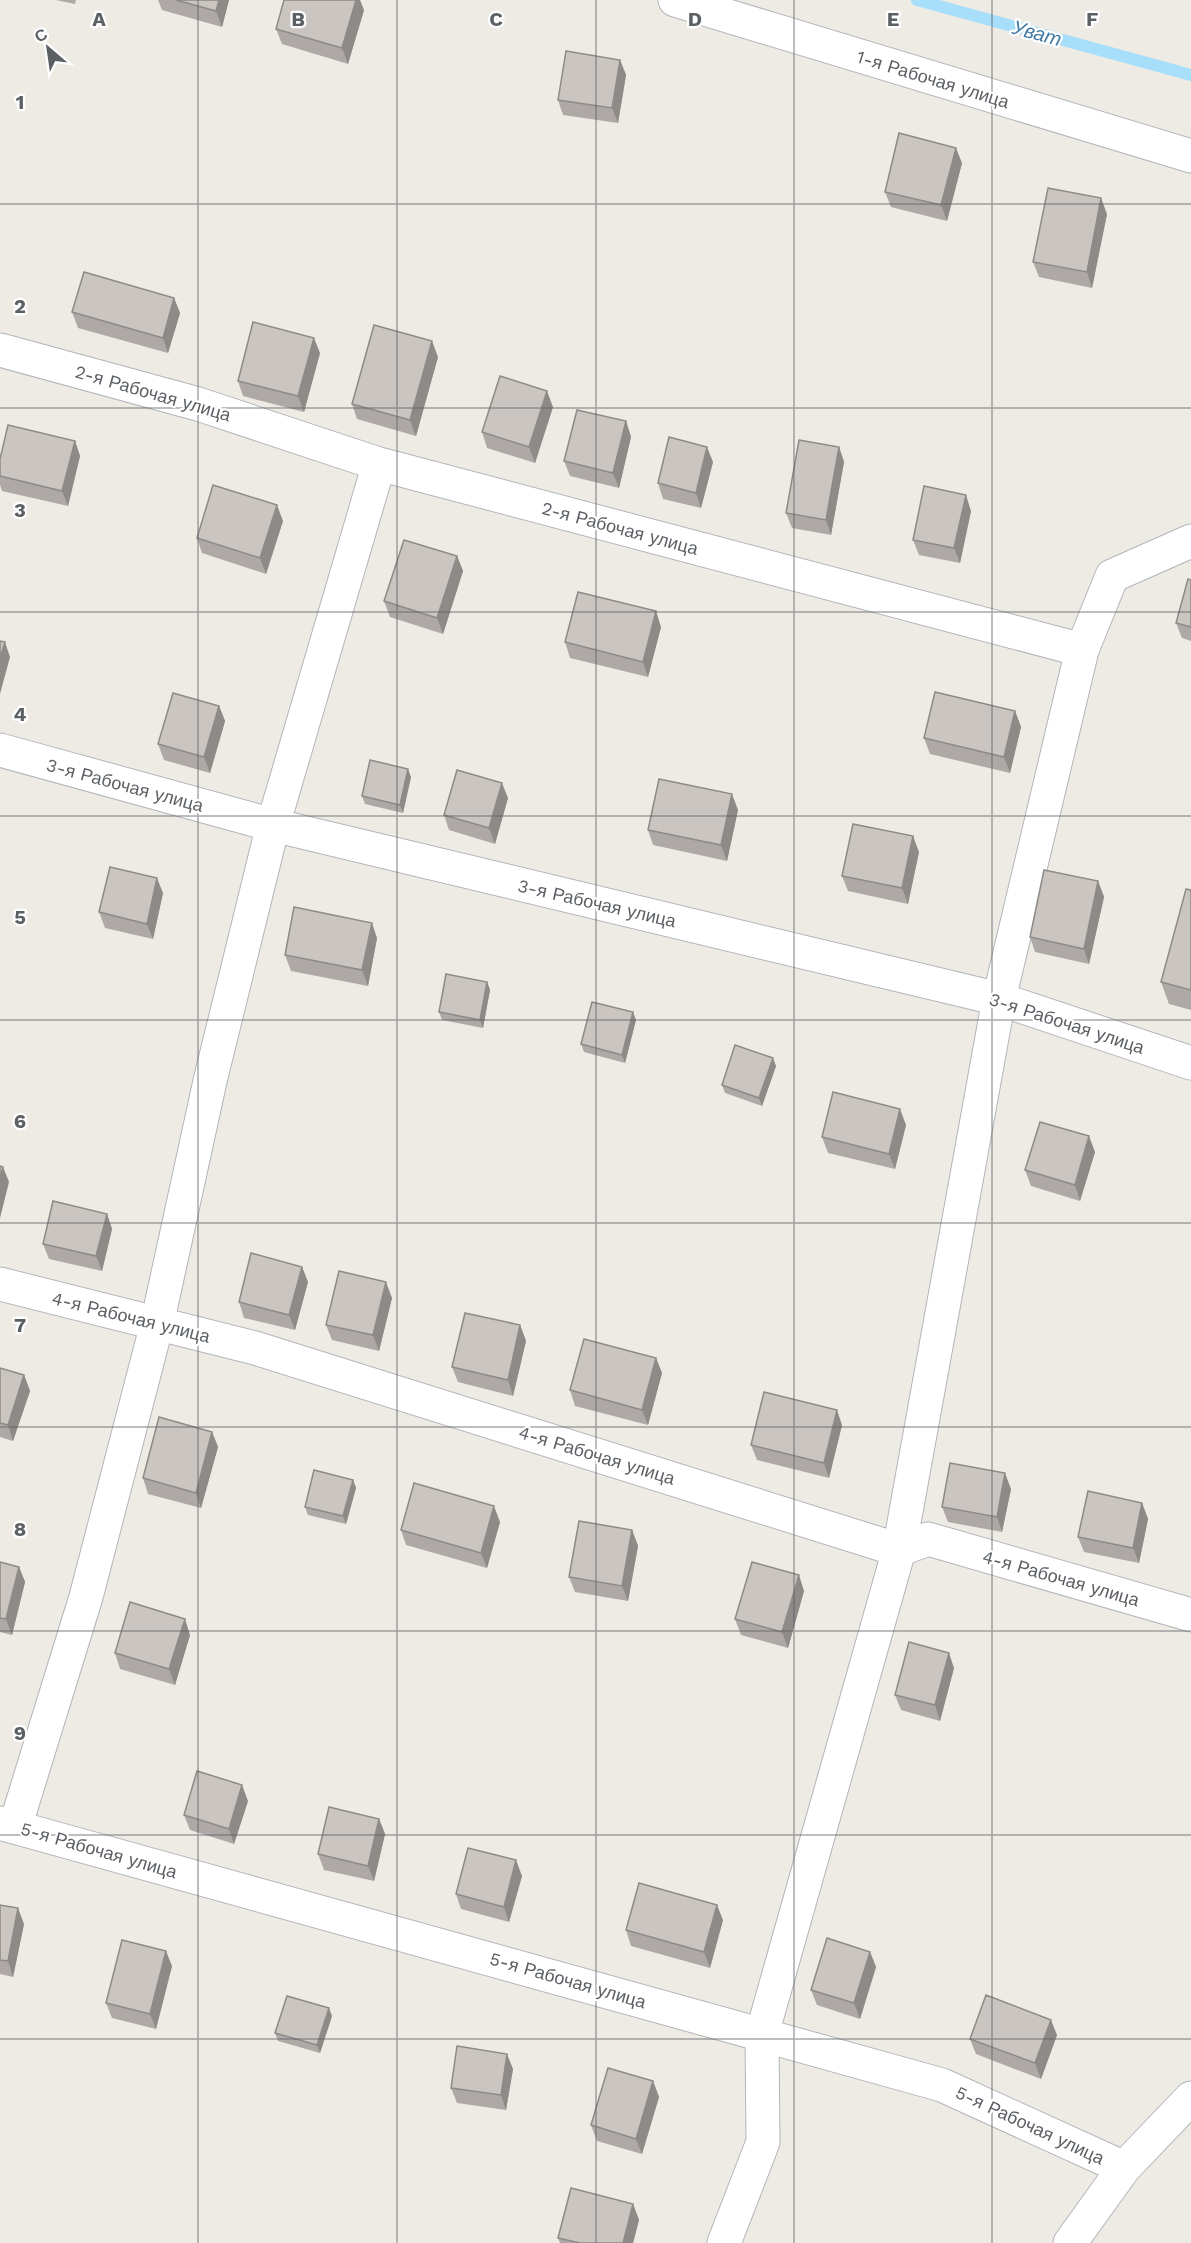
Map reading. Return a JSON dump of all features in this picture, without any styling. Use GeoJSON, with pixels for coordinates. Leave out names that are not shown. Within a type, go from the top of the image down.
{"type":"FeatureCollection","features":[{"type":"Feature","properties":{"kind":"street","name":"1-я Рабочая улица"},"geometry":{"type":"LineString","coordinates":[[675,0],[1191,156]]}},
{"type":"Feature","properties":{"kind":"street","name":"2-я Рабочая улица"},"geometry":{"type":"LineString","coordinates":[[0,350],[198,404],[379,464],[1082,650]]}},
{"type":"Feature","properties":{"kind":"street"},"geometry":{"type":"LineString","coordinates":[[8,1825],[86,1598],[157,1323],[210,1081],[273,825],[379,464]]}},
{"type":"Feature","properties":{"kind":"street"},"geometry":{"type":"LineString","coordinates":[[724,2243],[763,2142],[762,2034],[899,1550],[999,999],[1082,650],[1112,576],[1191,541]]}},
{"type":"Feature","properties":{"kind":"street","name":"3-я Рабочая улица"},"geometry":{"type":"LineString","coordinates":[[0,750],[273,825],[999,999],[1191,1063]]}},
{"type":"Feature","properties":{"kind":"street","name":"4-я Рабочая улица"},"geometry":{"type":"LineString","coordinates":[[0,1284],[255,1348],[899,1550],[928,1539],[1191,1615]]}},
{"type":"Feature","properties":{"kind":"street","name":"5-я Рабочая улица"},"geometry":{"type":"LineString","coordinates":[[8,1825],[942,2085],[1124,2168]]}},
{"type":"Feature","properties":{"kind":"street"},"geometry":{"type":"LineString","coordinates":[[1070,2243],[1124,2168],[1191,2098]]}},
{"type":"Feature","properties":{"kind":"building"},"geometry":{"type":"Polygon","coordinates":[[[176,0],[219,0],[216,11],[176,0]]]}},
{"type":"Feature","properties":{"kind":"building"},"geometry":{"type":"Polygon","coordinates":[[[284,0],[356,0],[342,48],[276,29],[284,0]]]}},
{"type":"Feature","properties":{"kind":"building"},"geometry":{"type":"Polygon","coordinates":[[[566,51],[620,60],[612,108],[558,100],[566,51]]]}},
{"type":"Feature","properties":{"kind":"building"},"geometry":{"type":"Polygon","coordinates":[[[899,133],[956,148],[941,205],[885,192],[899,133]]]}},
{"type":"Feature","properties":{"kind":"building"},"geometry":{"type":"Polygon","coordinates":[[[1048,188],[1101,198],[1087,272],[1033,262],[1048,188]]]}},
{"type":"Feature","properties":{"kind":"building"},"geometry":{"type":"Polygon","coordinates":[[[84,272],[174,298],[163,338],[72,312],[84,272]]]}},
{"type":"Feature","properties":{"kind":"building"},"geometry":{"type":"Polygon","coordinates":[[[253,322],[314,338],[298,396],[238,381],[253,322]]]}},
{"type":"Feature","properties":{"kind":"building"},"geometry":{"type":"Polygon","coordinates":[[[374,325],[432,341],[410,420],[352,404],[374,325]]]}},
{"type":"Feature","properties":{"kind":"building"},"geometry":{"type":"Polygon","coordinates":[[[500,376],[547,391],[529,447],[482,432],[500,376]]]}},
{"type":"Feature","properties":{"kind":"building"},"geometry":{"type":"Polygon","coordinates":[[[577,410],[626,421],[613,473],[564,461],[577,410]]]}},
{"type":"Feature","properties":{"kind":"building"},"geometry":{"type":"Polygon","coordinates":[[[8,425],[75,441],[62,491],[0,476],[0,459],[8,425]]]}},
{"type":"Feature","properties":{"kind":"building"},"geometry":{"type":"Polygon","coordinates":[[[669,437],[707,447],[696,493],[658,483],[669,437]]]}},
{"type":"Feature","properties":{"kind":"building"},"geometry":{"type":"Polygon","coordinates":[[[799,440],[839,447],[826,520],[786,513],[799,440]]]}},
{"type":"Feature","properties":{"kind":"building"},"geometry":{"type":"Polygon","coordinates":[[[213,485],[277,505],[260,558],[197,538],[213,485]]]}},
{"type":"Feature","properties":{"kind":"building"},"geometry":{"type":"Polygon","coordinates":[[[924,486],[966,495],[954,548],[913,540],[924,486]]]}},
{"type":"Feature","properties":{"kind":"building"},"geometry":{"type":"Polygon","coordinates":[[[404,540],[457,556],[437,618],[384,601],[404,540]]]}},
{"type":"Feature","properties":{"kind":"building"},"geometry":{"type":"Polygon","coordinates":[[[1188,579],[1191,580],[1191,627],[1176,623],[1188,579]]]}},
{"type":"Feature","properties":{"kind":"building"},"geometry":{"type":"Polygon","coordinates":[[[578,592],[656,611],[643,662],[565,642],[578,592]]]}},
{"type":"Feature","properties":{"kind":"building"},"geometry":{"type":"Polygon","coordinates":[[[0,641],[5,642],[0,658],[0,641]]]}},
{"type":"Feature","properties":{"kind":"building"},"geometry":{"type":"Polygon","coordinates":[[[935,692],[1015,711],[1004,757],[924,738],[935,692]]]}},
{"type":"Feature","properties":{"kind":"building"},"geometry":{"type":"Polygon","coordinates":[[[173,693],[219,706],[204,757],[158,744],[173,693]]]}},
{"type":"Feature","properties":{"kind":"building"},"geometry":{"type":"Polygon","coordinates":[[[370,760],[408,769],[400,805],[362,796],[370,760]]]}},
{"type":"Feature","properties":{"kind":"building"},"geometry":{"type":"Polygon","coordinates":[[[457,770],[502,783],[489,828],[444,815],[457,770]]]}},
{"type":"Feature","properties":{"kind":"building"},"geometry":{"type":"Polygon","coordinates":[[[659,779],[732,794],[721,845],[648,830],[659,779]]]}},
{"type":"Feature","properties":{"kind":"building"},"geometry":{"type":"Polygon","coordinates":[[[853,824],[913,836],[902,888],[842,876],[853,824]]]}},
{"type":"Feature","properties":{"kind":"building"},"geometry":{"type":"Polygon","coordinates":[[[110,867],[157,878],[147,924],[99,912],[110,867]]]}},
{"type":"Feature","properties":{"kind":"building"},"geometry":{"type":"Polygon","coordinates":[[[1044,870],[1098,881],[1084,949],[1030,937],[1044,870]]]}},
{"type":"Feature","properties":{"kind":"building"},"geometry":{"type":"Polygon","coordinates":[[[1186,889],[1191,890],[1191,990],[1161,982],[1186,889]]]}},
{"type":"Feature","properties":{"kind":"building"},"geometry":{"type":"Polygon","coordinates":[[[294,907],[372,923],[362,970],[285,955],[294,907]]]}},
{"type":"Feature","properties":{"kind":"building"},"geometry":{"type":"Polygon","coordinates":[[[446,974],[487,982],[480,1020],[439,1012],[446,974]]]}},
{"type":"Feature","properties":{"kind":"building"},"geometry":{"type":"Polygon","coordinates":[[[592,1002],[633,1012],[622,1055],[581,1044],[592,1002]]]}},
{"type":"Feature","properties":{"kind":"building"},"geometry":{"type":"Polygon","coordinates":[[[735,1045],[773,1058],[759,1098],[722,1085],[735,1045]]]}},
{"type":"Feature","properties":{"kind":"building"},"geometry":{"type":"Polygon","coordinates":[[[833,1092],[900,1109],[889,1154],[822,1137],[833,1092]]]}},
{"type":"Feature","properties":{"kind":"building"},"geometry":{"type":"Polygon","coordinates":[[[1040,1122],[1089,1136],[1075,1185],[1025,1170],[1040,1122]]]}},
{"type":"Feature","properties":{"kind":"building"},"geometry":{"type":"Polygon","coordinates":[[[53,1201],[107,1214],[96,1256],[43,1244],[53,1201]]]}},
{"type":"Feature","properties":{"kind":"building"},"geometry":{"type":"Polygon","coordinates":[[[251,1253],[302,1267],[289,1315],[239,1302],[251,1253]]]}},
{"type":"Feature","properties":{"kind":"building"},"geometry":{"type":"Polygon","coordinates":[[[339,1271],[386,1282],[373,1335],[326,1325],[339,1271]]]}},
{"type":"Feature","properties":{"kind":"building"},"geometry":{"type":"Polygon","coordinates":[[[465,1313],[520,1325],[508,1380],[452,1367],[465,1313]]]}},
{"type":"Feature","properties":{"kind":"building"},"geometry":{"type":"Polygon","coordinates":[[[584,1339],[656,1358],[642,1410],[570,1390],[584,1339]]]}},
{"type":"Feature","properties":{"kind":"building"},"geometry":{"type":"Polygon","coordinates":[[[0,1368],[24,1375],[8,1425],[0,1423],[0,1368]]]}},
{"type":"Feature","properties":{"kind":"building"},"geometry":{"type":"Polygon","coordinates":[[[764,1392],[837,1410],[824,1463],[751,1445],[764,1392]]]}},
{"type":"Feature","properties":{"kind":"building"},"geometry":{"type":"Polygon","coordinates":[[[159,1417],[212,1432],[196,1493],[143,1478],[159,1417]]]}},
{"type":"Feature","properties":{"kind":"building"},"geometry":{"type":"Polygon","coordinates":[[[950,1463],[1005,1473],[997,1517],[942,1507],[950,1463]]]}},
{"type":"Feature","properties":{"kind":"building"},"geometry":{"type":"Polygon","coordinates":[[[314,1470],[353,1480],[343,1516],[305,1507],[314,1470]]]}},
{"type":"Feature","properties":{"kind":"building"},"geometry":{"type":"Polygon","coordinates":[[[414,1483],[494,1506],[481,1553],[401,1530],[414,1483]]]}},
{"type":"Feature","properties":{"kind":"building"},"geometry":{"type":"Polygon","coordinates":[[[1088,1491],[1142,1503],[1133,1548],[1078,1537],[1088,1491]]]}},
{"type":"Feature","properties":{"kind":"building"},"geometry":{"type":"Polygon","coordinates":[[[579,1521],[632,1530],[622,1586],[569,1577],[579,1521]]]}},
{"type":"Feature","properties":{"kind":"building"},"geometry":{"type":"Polygon","coordinates":[[[0,1562],[19,1567],[6,1619],[0,1618],[0,1562]]]}},
{"type":"Feature","properties":{"kind":"building"},"geometry":{"type":"Polygon","coordinates":[[[752,1562],[799,1575],[782,1632],[735,1619],[752,1562]]]}},
{"type":"Feature","properties":{"kind":"building"},"geometry":{"type":"Polygon","coordinates":[[[130,1602],[185,1619],[169,1669],[115,1653],[130,1602]]]}},
{"type":"Feature","properties":{"kind":"building"},"geometry":{"type":"Polygon","coordinates":[[[909,1642],[949,1653],[935,1705],[895,1695],[909,1642]]]}},
{"type":"Feature","properties":{"kind":"building"},"geometry":{"type":"Polygon","coordinates":[[[197,1771],[242,1785],[229,1829],[184,1815],[197,1771]]]}},
{"type":"Feature","properties":{"kind":"building"},"geometry":{"type":"Polygon","coordinates":[[[329,1807],[379,1819],[368,1866],[318,1854],[329,1807]]]}},
{"type":"Feature","properties":{"kind":"building"},"geometry":{"type":"Polygon","coordinates":[[[468,1848],[516,1860],[504,1907],[456,1894],[468,1848]]]}},
{"type":"Feature","properties":{"kind":"building"},"geometry":{"type":"Polygon","coordinates":[[[639,1883],[717,1905],[704,1952],[626,1930],[639,1883]]]}},
{"type":"Feature","properties":{"kind":"building"},"geometry":{"type":"Polygon","coordinates":[[[0,1905],[18,1908],[8,1961],[0,1960],[0,1905]]]}},
{"type":"Feature","properties":{"kind":"building"},"geometry":{"type":"Polygon","coordinates":[[[827,1938],[870,1952],[854,2003],[811,1990],[827,1938]]]}},
{"type":"Feature","properties":{"kind":"building"},"geometry":{"type":"Polygon","coordinates":[[[122,1940],[166,1951],[150,2014],[106,2003],[122,1940]]]}},
{"type":"Feature","properties":{"kind":"building"},"geometry":{"type":"Polygon","coordinates":[[[986,1995],[1051,2020],[1035,2063],[970,2039],[986,1995]]]}},
{"type":"Feature","properties":{"kind":"building"},"geometry":{"type":"Polygon","coordinates":[[[287,1996],[329,2008],[317,2045],[275,2033],[287,1996]]]}},
{"type":"Feature","properties":{"kind":"building"},"geometry":{"type":"Polygon","coordinates":[[[457,2046],[507,2054],[501,2095],[451,2088],[457,2046]]]}},
{"type":"Feature","properties":{"kind":"building"},"geometry":{"type":"Polygon","coordinates":[[[608,2068],[653,2081],[636,2139],[591,2125],[608,2068]]]}},
{"type":"Feature","properties":{"kind":"building"},"geometry":{"type":"Polygon","coordinates":[[[571,2188],[633,2204],[623,2243],[580,2243],[558,2238],[571,2188]]]}},
{"type":"Feature","properties":{"kind":"waterway","name":"Уват"},"geometry":{"type":"LineString","coordinates":[[917,0],[1191,75]]}}]}
